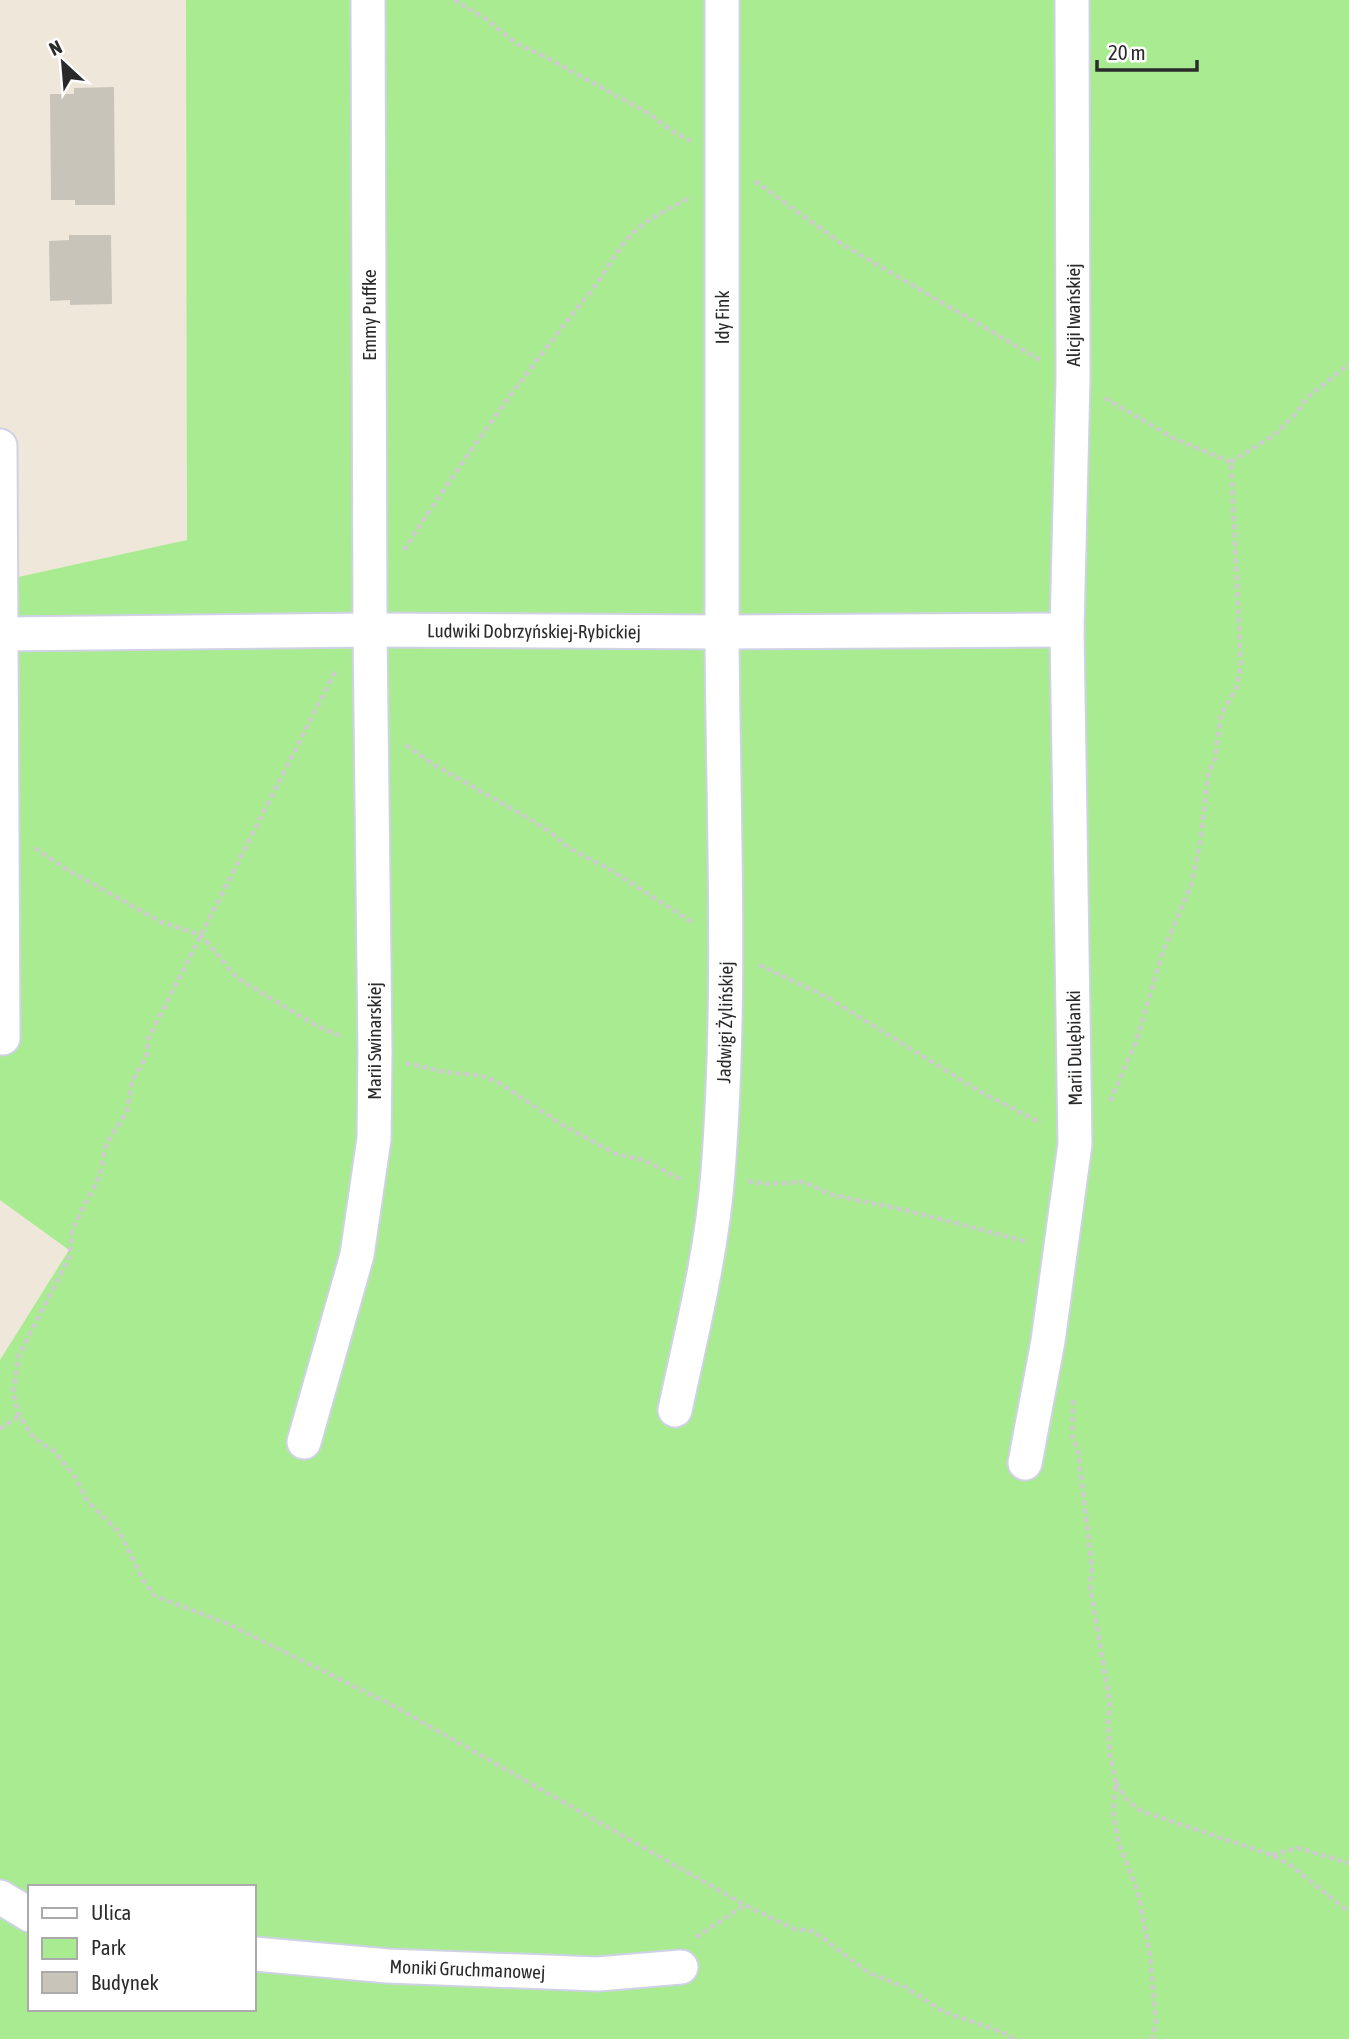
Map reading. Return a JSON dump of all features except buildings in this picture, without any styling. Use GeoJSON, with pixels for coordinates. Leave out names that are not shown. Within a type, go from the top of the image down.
{"type":"FeatureCollection","features":[{"type":"Feature","properties":{"kind":"street","name":"Emmy Puffke"},"geometry":{"type":"LineString","coordinates":[[368,0],[370,630]]}},
{"type":"Feature","properties":{"kind":"street","name":"Idy Fink"},"geometry":{"type":"LineString","coordinates":[[722,0],[722,632]]}},
{"type":"Feature","properties":{"kind":"street","name":"Alicji Iwańskiej"},"geometry":{"type":"LineString","coordinates":[[1067,630],[1073,379],[1072,0]]}},
{"type":"Feature","properties":{"kind":"street"},"geometry":{"type":"LineString","coordinates":[[0,446],[3,1038]]}},
{"type":"Feature","properties":{"kind":"street","name":"Ludwiki Dobrzyńskiej-Rybickiej"},"geometry":{"type":"LineString","coordinates":[[1,634],[370,630],[1067,630]]}},
{"type":"Feature","properties":{"kind":"street","name":"Marii Swinarskiej"},"geometry":{"type":"LineString","coordinates":[[304,1442],[357,1255],[374,1139],[373,725],[370,630]]}},
{"type":"Feature","properties":{"kind":"street","name":"Marii Dulębianki"},"geometry":{"type":"LineString","coordinates":[[1025,1463],[1048,1341],[1075,1144],[1067,630]]}},
{"type":"Feature","properties":{"kind":"street","name":"Jadwigi Żylińskiej"},"geometry":{"type":"LineString","coordinates":[[675,1410],[699,1301],[718,1176],[724,1079],[726,945],[722,632]]}},
{"type":"Feature","properties":{"kind":"street"},"geometry":{"type":"LineString","coordinates":[[0,1897],[28,1914]]}},
{"type":"Feature","properties":{"kind":"street","name":"Moniki Gruchmanowej"},"geometry":{"type":"LineString","coordinates":[[256,1954],[388,1966],[598,1974],[681,1967]]}},
{"type":"Feature","properties":{"kind":"path"},"geometry":{"type":"LineString","coordinates":[[454,0],[485,18],[517,44],[648,113],[675,133],[723,158],[842,244],[1175,439],[1231,462]]}},
{"type":"Feature","properties":{"kind":"path"},"geometry":{"type":"LineString","coordinates":[[1231,462],[1274,435],[1294,416],[1307,398],[1349,364]]}},
{"type":"Feature","properties":{"kind":"path"},"geometry":{"type":"LineString","coordinates":[[1109,1102],[1136,1042],[1162,954],[1191,885],[1201,838],[1208,774],[1215,759],[1222,715],[1236,689],[1241,666],[1231,462]]}},
{"type":"Feature","properties":{"kind":"path"},"geometry":{"type":"LineString","coordinates":[[2,825],[78,876],[161,922],[201,935],[237,978],[317,1026],[400,1062],[444,1072],[482,1076],[496,1081],[566,1127],[616,1154],[644,1160],[678,1178],[718,1176],[764,1184],[804,1182],[831,1195],[905,1210],[1061,1251]]}},
{"type":"Feature","properties":{"kind":"path"},"geometry":{"type":"LineString","coordinates":[[1071,1393],[1074,1405],[1072,1436],[1078,1450],[1092,1568],[1090,1586],[1101,1661],[1107,1680],[1110,1755],[1116,1783],[1113,1812],[1118,1841],[1138,1892],[1150,1955],[1156,2023],[1152,2039]]}},
{"type":"Feature","properties":{"kind":"path"},"geometry":{"type":"LineString","coordinates":[[0,1429],[19,1416]]}},
{"type":"Feature","properties":{"kind":"path"},"geometry":{"type":"LineString","coordinates":[[1116,1783],[1127,1800],[1141,1811],[1272,1855],[1293,1867],[1349,1912]]}},
{"type":"Feature","properties":{"kind":"path"},"geometry":{"type":"LineString","coordinates":[[1272,1855],[1298,1848],[1349,1863]]}},
{"type":"Feature","properties":{"kind":"green space"},"geometry":{"type":"Polygon","coordinates":[[[186,0],[1349,0],[1349,2039],[0,2039],[0,1360],[69,1250],[0,1200],[0,581],[187,540],[186,0]]]}}]}
